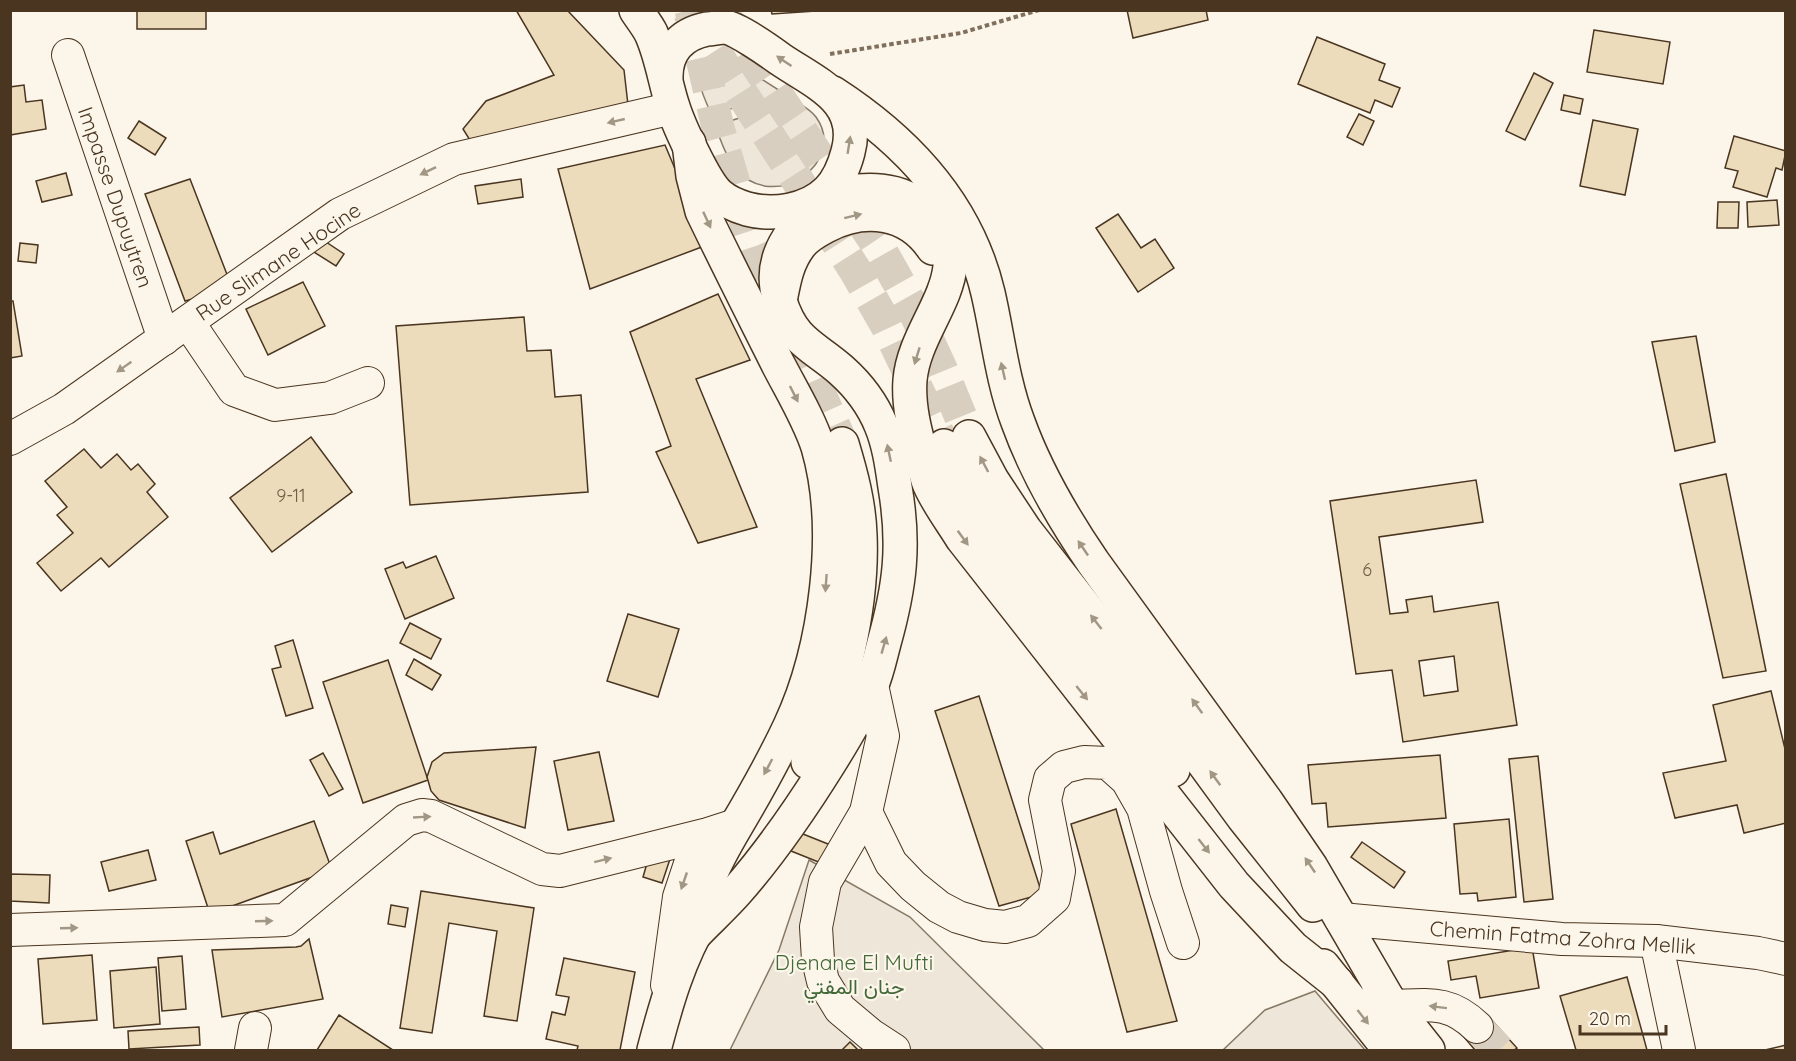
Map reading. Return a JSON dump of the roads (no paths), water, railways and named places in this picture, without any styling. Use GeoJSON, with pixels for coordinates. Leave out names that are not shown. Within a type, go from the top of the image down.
{"type":"FeatureCollection","features":[{"type":"Feature","properties":{"kind":"main road"},"geometry":{"type":"LineString","coordinates":[[636,10],[651,32],[670,94],[689,143],[717,194],[730,203],[764,212],[796,209],[824,195],[866,189],[902,195],[921,207],[938,222],[947,239],[952,256],[949,276],[925,331],[910,379],[913,424],[929,483],[962,538],[1234,885],[1293,948],[1337,983]]}},
{"type":"Feature","properties":{"kind":"main road"},"geometry":{"type":"LineString","coordinates":[[670,94],[666,63],[674,47],[687,35],[720,19],[863,113],[896,141],[943,192],[959,217],[973,246],[985,282],[1006,386],[1017,422],[1032,458],[1070,530],[1311,867],[1392,1006]]}},
{"type":"Feature","properties":{"kind":"main road"},"geometry":{"type":"LineString","coordinates":[[693,936],[736,892],[765,857],[798,811],[854,723],[872,685],[894,609],[900,570],[900,518],[888,446],[882,426],[871,404],[858,387],[840,369],[797,336],[780,301],[775,272],[781,252],[790,235],[840,176],[845,164],[851,127],[846,110],[833,93]]}},
{"type":"Feature","properties":{"kind":"main road"},"geometry":{"type":"LineString","coordinates":[[689,143],[693,176],[702,211],[818,445],[825,476],[830,539],[826,594],[818,645],[805,690],[790,727],[709,877],[693,936]]}},
{"type":"Feature","properties":{"kind":"main road"},"geometry":{"type":"LineString","coordinates":[[780,301],[787,268],[802,242],[814,232],[831,224],[862,214],[888,216],[908,223],[933,246],[939,261],[941,282],[939,302]]}},
{"type":"Feature","properties":{"kind":"main road"},"geometry":{"type":"LineString","coordinates":[[1390,1050],[997,539],[971,501],[957,442],[992,480],[1025,530],[1159,702],[1243,817],[1428,1050]]}},
{"type":"Feature","properties":{"kind":"main road"},"geometry":{"type":"LineString","coordinates":[[654,1050],[664,1010],[693,936],[714,901],[781,808],[816,747],[828,720],[852,628],[859,580],[857,504],[843,444]]}},
{"type":"Feature","properties":{"kind":"street","name":"Impasse Dupuytren"},"geometry":{"type":"LineString","coordinates":[[68,55],[176,330],[234,390],[275,405],[330,398],[368,383]]}},
{"type":"Feature","properties":{"kind":"street","name":"Rue Slimane Hocine"},"geometry":{"type":"LineString","coordinates":[[10,439],[64,409],[339,214],[454,159],[670,94]]}},
{"type":"Feature","properties":{"kind":"street"},"geometry":{"type":"LineString","coordinates":[[872,685],[883,736],[866,812],[825,882],[816,927],[818,960],[823,981],[840,1009],[871,1035],[894,1050]]}},
{"type":"Feature","properties":{"kind":"street"},"geometry":{"type":"LineString","coordinates":[[866,812],[891,863],[913,886],[939,907],[958,917],[985,925],[1005,927],[1028,921],[1054,898],[1059,871],[1045,800],[1050,779],[1064,767],[1083,762],[1108,763],[1127,780],[1143,808],[1166,891],[1184,943]]}},
{"type":"Feature","properties":{"kind":"street"},"geometry":{"type":"LineString","coordinates":[[10,930],[285,920],[406,820],[422,815],[430,816],[542,869],[560,871],[708,834],[731,834]]}},
{"type":"Feature","properties":{"kind":"street"},"geometry":{"type":"LineString","coordinates":[[664,1010],[679,897],[690,864],[731,834]]}},
{"type":"Feature","properties":{"kind":"street","name":"Chemin Fatma Zohra Mellik"},"geometry":{"type":"LineString","coordinates":[[1341,919],[1562,939],[1656,941],[1785,958]]}},
{"type":"Feature","properties":{"kind":"street"},"geometry":{"type":"LineString","coordinates":[[1656,941],[1679,1050]]}},
{"type":"Feature","properties":{"kind":"street"},"geometry":{"type":"LineString","coordinates":[[1392,1006],[1431,1005],[1453,1009],[1466,1016],[1477,1027]]}},
{"type":"Feature","properties":{"kind":"tunnel"},"geometry":{"type":"LineString","coordinates":[[688,10],[855,270],[887,326],[944,446]]}},
{"type":"Feature","properties":{"kind":"tunnel"},"geometry":{"type":"LineString","coordinates":[[691,10],[718,128],[754,247],[842,444]]}},
{"type":"Feature","properties":{"kind":"tunnel"},"geometry":{"type":"LineString","coordinates":[[720,10],[877,244],[913,308],[969,437]]}},
{"type":"Feature","properties":{"kind":"tunnel"},"geometry":{"type":"LineString","coordinates":[[1477,1027],[1499,1050]]}},
{"type":"Feature","properties":{"kind":"park label","name":"Djenane El Mufti جنان المفتي"},"geometry":{"type":"Point","coordinates":[854,974]}}]}
